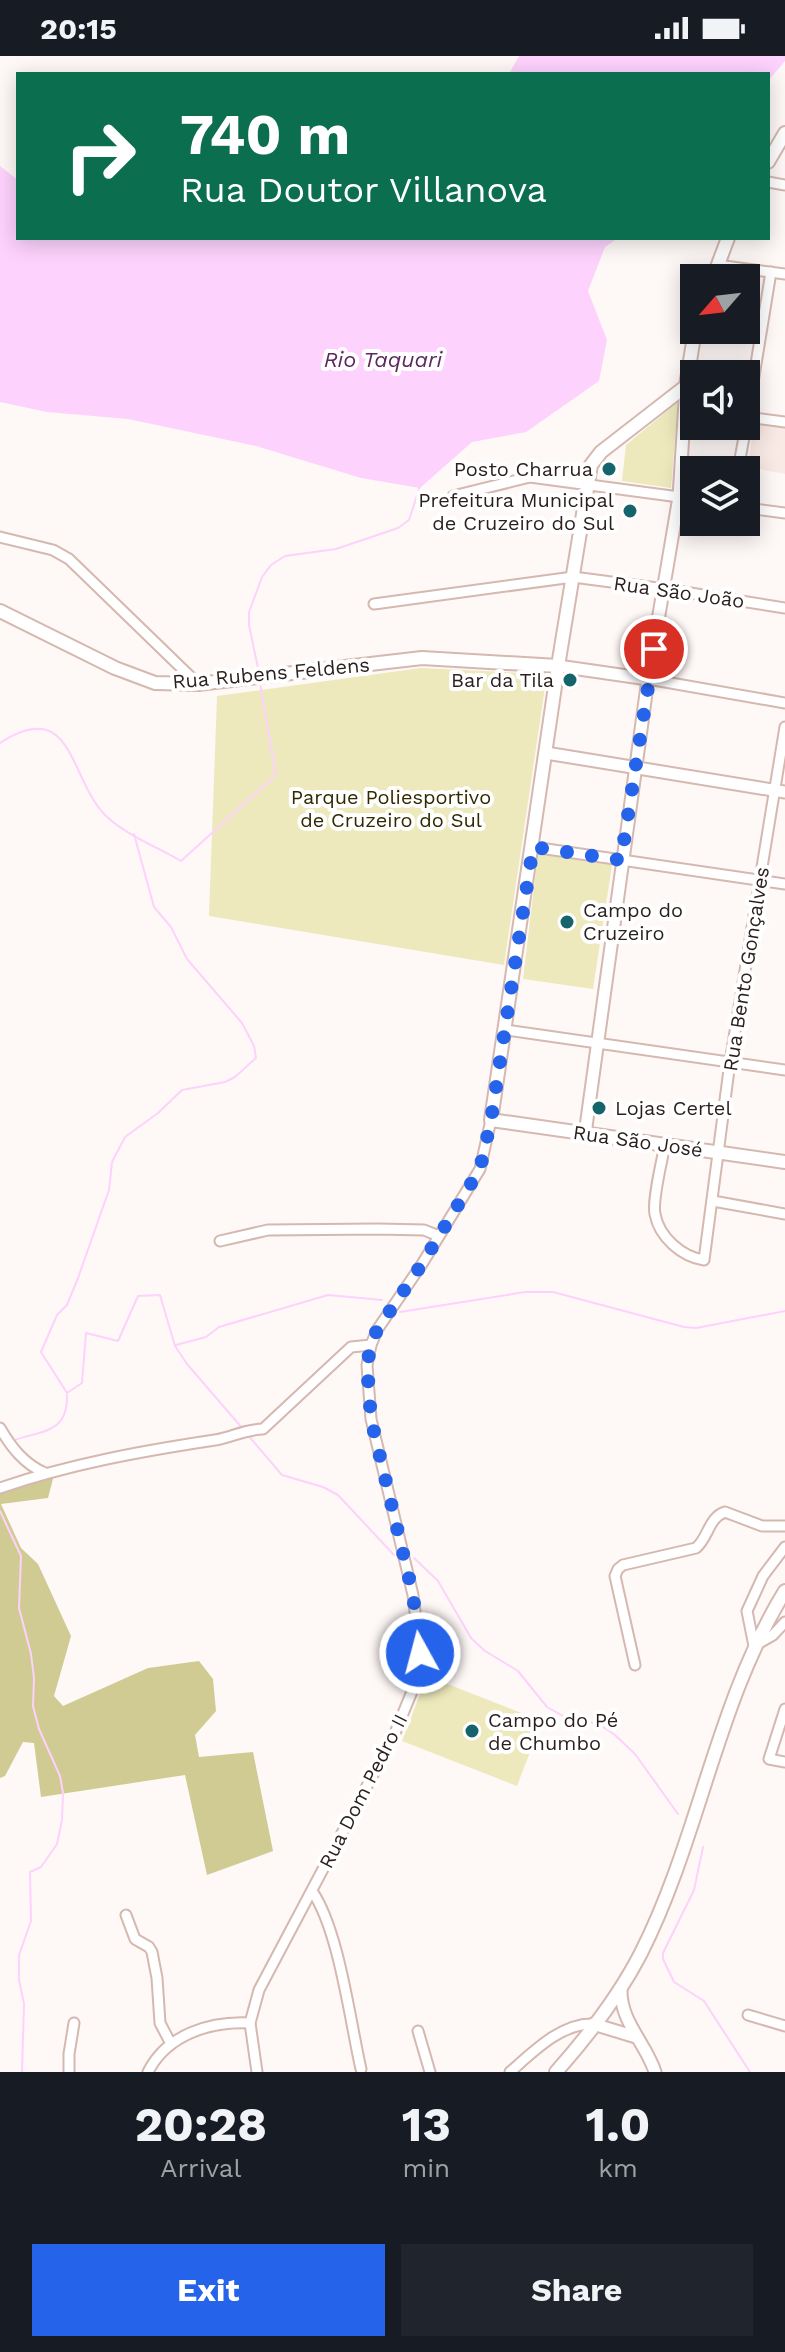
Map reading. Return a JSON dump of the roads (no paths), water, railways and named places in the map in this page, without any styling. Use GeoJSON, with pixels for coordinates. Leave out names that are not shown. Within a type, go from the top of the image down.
{"type":"FeatureCollection","features":[{"type":"Feature","properties":{"kind":"main road"},"geometry":{"type":"LineString","coordinates":[[770,159],[785,133]]}},
{"type":"Feature","properties":{"kind":"main road"},"geometry":{"type":"LineString","coordinates":[[717,264],[727,240]]}},
{"type":"Feature","properties":{"kind":"main road","name":"Rua Dom Pedro II"},"geometry":{"type":"LineString","coordinates":[[491,1120],[587,486],[595,458],[680,391]]}},
{"type":"Feature","properties":{"kind":"main road","name":"Rua Rubens Feldens"},"geometry":{"type":"LineString","coordinates":[[0,611],[115,668],[155,683],[198,684],[433,658],[558,666]]}},
{"type":"Feature","properties":{"kind":"main road","name":"Rua São José"},"geometry":{"type":"LineString","coordinates":[[491,1120],[785,1162]]}},
{"type":"Feature","properties":{"kind":"main road"},"geometry":{"type":"LineString","coordinates":[[556,2072],[621,1989],[642,1950],[667,1892],[725,1719],[754,1646],[785,1591]]}},
{"type":"Feature","properties":{"kind":"street"},"geometry":{"type":"LineString","coordinates":[[760,271],[785,274]]}},
{"type":"Feature","properties":{"kind":"street"},"geometry":{"type":"LineString","coordinates":[[756,360],[771,272]]}},
{"type":"Feature","properties":{"kind":"street"},"geometry":{"type":"LineString","coordinates":[[760,422],[785,422]]}},
{"type":"Feature","properties":{"kind":"street"},"geometry":{"type":"LineString","coordinates":[[585,1134],[621,860],[679,497],[683,440]]}},
{"type":"Feature","properties":{"kind":"street"},"geometry":{"type":"LineString","coordinates":[[453,496],[530,477],[679,497]]}},
{"type":"Feature","properties":{"kind":"street"},"geometry":{"type":"LineString","coordinates":[[760,510],[785,513]]}},
{"type":"Feature","properties":{"kind":"street"},"geometry":{"type":"LineString","coordinates":[[0,537],[53,550],[69,559],[198,684]]}},
{"type":"Feature","properties":{"kind":"street","name":"Rua São João"},"geometry":{"type":"LineString","coordinates":[[374,604],[573,577],[785,608]]}},
{"type":"Feature","properties":{"kind":"street"},"geometry":{"type":"LineString","coordinates":[[558,666],[785,703]]}},
{"type":"Feature","properties":{"kind":"street","name":"Rua Bento Gonçalves"},"geometry":{"type":"LineString","coordinates":[[665,1145],[655,1213],[662,1230],[677,1248],[690,1258],[704,1260],[730,1062],[780,791],[785,727]]}},
{"type":"Feature","properties":{"kind":"street"},"geometry":{"type":"LineString","coordinates":[[546,753],[780,791]]}},
{"type":"Feature","properties":{"kind":"street"},"geometry":{"type":"LineString","coordinates":[[533,847],[785,884]]}},
{"type":"Feature","properties":{"kind":"street"},"geometry":{"type":"LineString","coordinates":[[506,1030],[785,1070]]}},
{"type":"Feature","properties":{"kind":"street","name":"Rua Dom Pedro II"},"geometry":{"type":"LineString","coordinates":[[257,2072],[250,2023],[259,1990],[395,1733],[413,1689],[420,1653],[413,1595],[371,1419],[367,1365],[371,1345],[377,1330],[480,1169],[491,1120]]}},
{"type":"Feature","properties":{"kind":"street"},"geometry":{"type":"LineString","coordinates":[[713,1201],[785,1214]]}},
{"type":"Feature","properties":{"kind":"street"},"geometry":{"type":"LineString","coordinates":[[220,1241],[268,1230],[424,1230],[439,1236]]}},
{"type":"Feature","properties":{"kind":"street"},"geometry":{"type":"LineString","coordinates":[[0,1488],[107,1458],[221,1439],[244,1430],[263,1429],[351,1347],[371,1345]]}},
{"type":"Feature","properties":{"kind":"street"},"geometry":{"type":"LineString","coordinates":[[0,1428],[8,1443],[32,1467],[48,1474]]}},
{"type":"Feature","properties":{"kind":"street"},"geometry":{"type":"LineString","coordinates":[[635,1665],[615,1576],[618,1569],[623,1565],[696,1548],[704,1541],[714,1518],[725,1512],[762,1526],[785,1526]]}},
{"type":"Feature","properties":{"kind":"street"},"geometry":{"type":"LineString","coordinates":[[785,1547],[763,1576],[747,1611],[754,1646],[773,1635],[785,1622]]}},
{"type":"Feature","properties":{"kind":"street"},"geometry":{"type":"LineString","coordinates":[[785,1709],[769,1759],[785,1762]]}},
{"type":"Feature","properties":{"kind":"street"},"geometry":{"type":"LineString","coordinates":[[312,1891],[332,1938],[361,2069]]}},
{"type":"Feature","properties":{"kind":"street"},"geometry":{"type":"LineString","coordinates":[[126,1915],[135,1939],[152,1952],[160,2023],[171,2044]]}},
{"type":"Feature","properties":{"kind":"street"},"geometry":{"type":"LineString","coordinates":[[621,1989],[625,2016],[655,2072]]}},
{"type":"Feature","properties":{"kind":"street"},"geometry":{"type":"LineString","coordinates":[[748,2015],[785,2026]]}},
{"type":"Feature","properties":{"kind":"street"},"geometry":{"type":"LineString","coordinates":[[69,2072],[74,2023]]}},
{"type":"Feature","properties":{"kind":"street"},"geometry":{"type":"LineString","coordinates":[[148,2072],[171,2044],[185,2034],[218,2024],[250,2023]]}},
{"type":"Feature","properties":{"kind":"street"},"geometry":{"type":"LineString","coordinates":[[510,2072],[538,2047],[575,2026],[593,2024],[637,2038]]}},
{"type":"Feature","properties":{"kind":"street"},"geometry":{"type":"LineString","coordinates":[[418,2031],[430,2072]]}},
{"type":"Feature","properties":{"kind":"water"},"geometry":{"type":"Polygon","coordinates":[[[519,56],[785,56],[785,61],[770,79],[770,72],[510,72],[519,56]]]}},
{"type":"Feature","properties":{"kind":"water","name":"Rio Taquari"},"geometry":{"type":"Polygon","coordinates":[[[0,166],[16,178],[16,240],[615,240],[605,247],[588,291],[607,340],[599,381],[526,432],[472,442],[420,488],[361,478],[256,446],[128,419],[47,412],[0,402],[0,166]]]}},
{"type":"Feature","properties":{"kind":"waterway"},"geometry":{"type":"LineString","coordinates":[[259,673],[249,612],[262,577],[271,565],[285,556],[336,549],[398,528],[409,520],[420,486]]}},
{"type":"Feature","properties":{"kind":"waterway"},"geometry":{"type":"LineString","coordinates":[[0,743],[24,731],[43,729],[56,736],[67,748],[94,801],[106,816],[132,835],[181,861],[276,775],[260,683]]}},
{"type":"Feature","properties":{"kind":"waterway"},"geometry":{"type":"LineString","coordinates":[[134,834],[154,907],[171,927],[187,959],[242,1023],[254,1046],[256,1058],[225,1082],[182,1090],[158,1113],[125,1137],[112,1162],[109,1190],[78,1278],[41,1352],[67,1393],[82,1383],[86,1333],[118,1341],[138,1296],[160,1295],[175,1346],[243,1429]]}},
{"type":"Feature","properties":{"kind":"waterway"},"geometry":{"type":"LineString","coordinates":[[400,1312],[525,1292],[553,1292],[696,1328],[785,1311]]}},
{"type":"Feature","properties":{"kind":"waterway"},"geometry":{"type":"LineString","coordinates":[[176,1345],[206,1337],[219,1327],[328,1295],[382,1300]]}},
{"type":"Feature","properties":{"kind":"waterway"},"geometry":{"type":"LineString","coordinates":[[12,1441],[57,1424],[63,1418],[67,1395]]}},
{"type":"Feature","properties":{"kind":"waterway"},"geometry":{"type":"LineString","coordinates":[[247,1434],[282,1475],[323,1487],[338,1495],[394,1555]]}},
{"type":"Feature","properties":{"kind":"waterway"},"geometry":{"type":"LineString","coordinates":[[0,1511],[21,1556],[19,1608],[31,1654],[33,1706],[39,1729],[60,1776],[63,1793],[57,1844],[41,1867],[30,1872],[31,1921],[19,1955],[19,1980],[24,2004],[22,2072]]}},
{"type":"Feature","properties":{"kind":"waterway"},"geometry":{"type":"LineString","coordinates":[[414,1558],[438,1581],[471,1638],[485,1651],[518,1671],[547,1707],[565,1717],[599,1724],[615,1735],[635,1754],[678,1814]]}},
{"type":"Feature","properties":{"kind":"waterway"},"geometry":{"type":"LineString","coordinates":[[703,1847],[694,1890],[663,1953],[663,1959],[674,1982],[704,2001],[750,2072]]}},
{"type":"Feature","properties":{"kind":"place","name":"Posto Charrua"},"geometry":{"type":"Point","coordinates":[609,469]}},
{"type":"Feature","properties":{"kind":"place","name":"Prefeitura Municipal de Cruzeiro do Sul"},"geometry":{"type":"Point","coordinates":[630,511]}},
{"type":"Feature","properties":{"kind":"place","name":"Bar da Tila"},"geometry":{"type":"Point","coordinates":[570,680]}},
{"type":"Feature","properties":{"kind":"place","name":"Campo do Cruzeiro"},"geometry":{"type":"Point","coordinates":[567,922]}},
{"type":"Feature","properties":{"kind":"place","name":"Lojas Certel"},"geometry":{"type":"Point","coordinates":[599,1108]}},
{"type":"Feature","properties":{"kind":"place","name":"Campo do Pé de Chumbo"},"geometry":{"type":"Point","coordinates":[472,1731]}},
{"type":"Feature","properties":{"kind":"park label","name":"Parque Poliesportivo de Cruzeiro do Sul"},"geometry":{"type":"Point","coordinates":[391,808]}}]}
